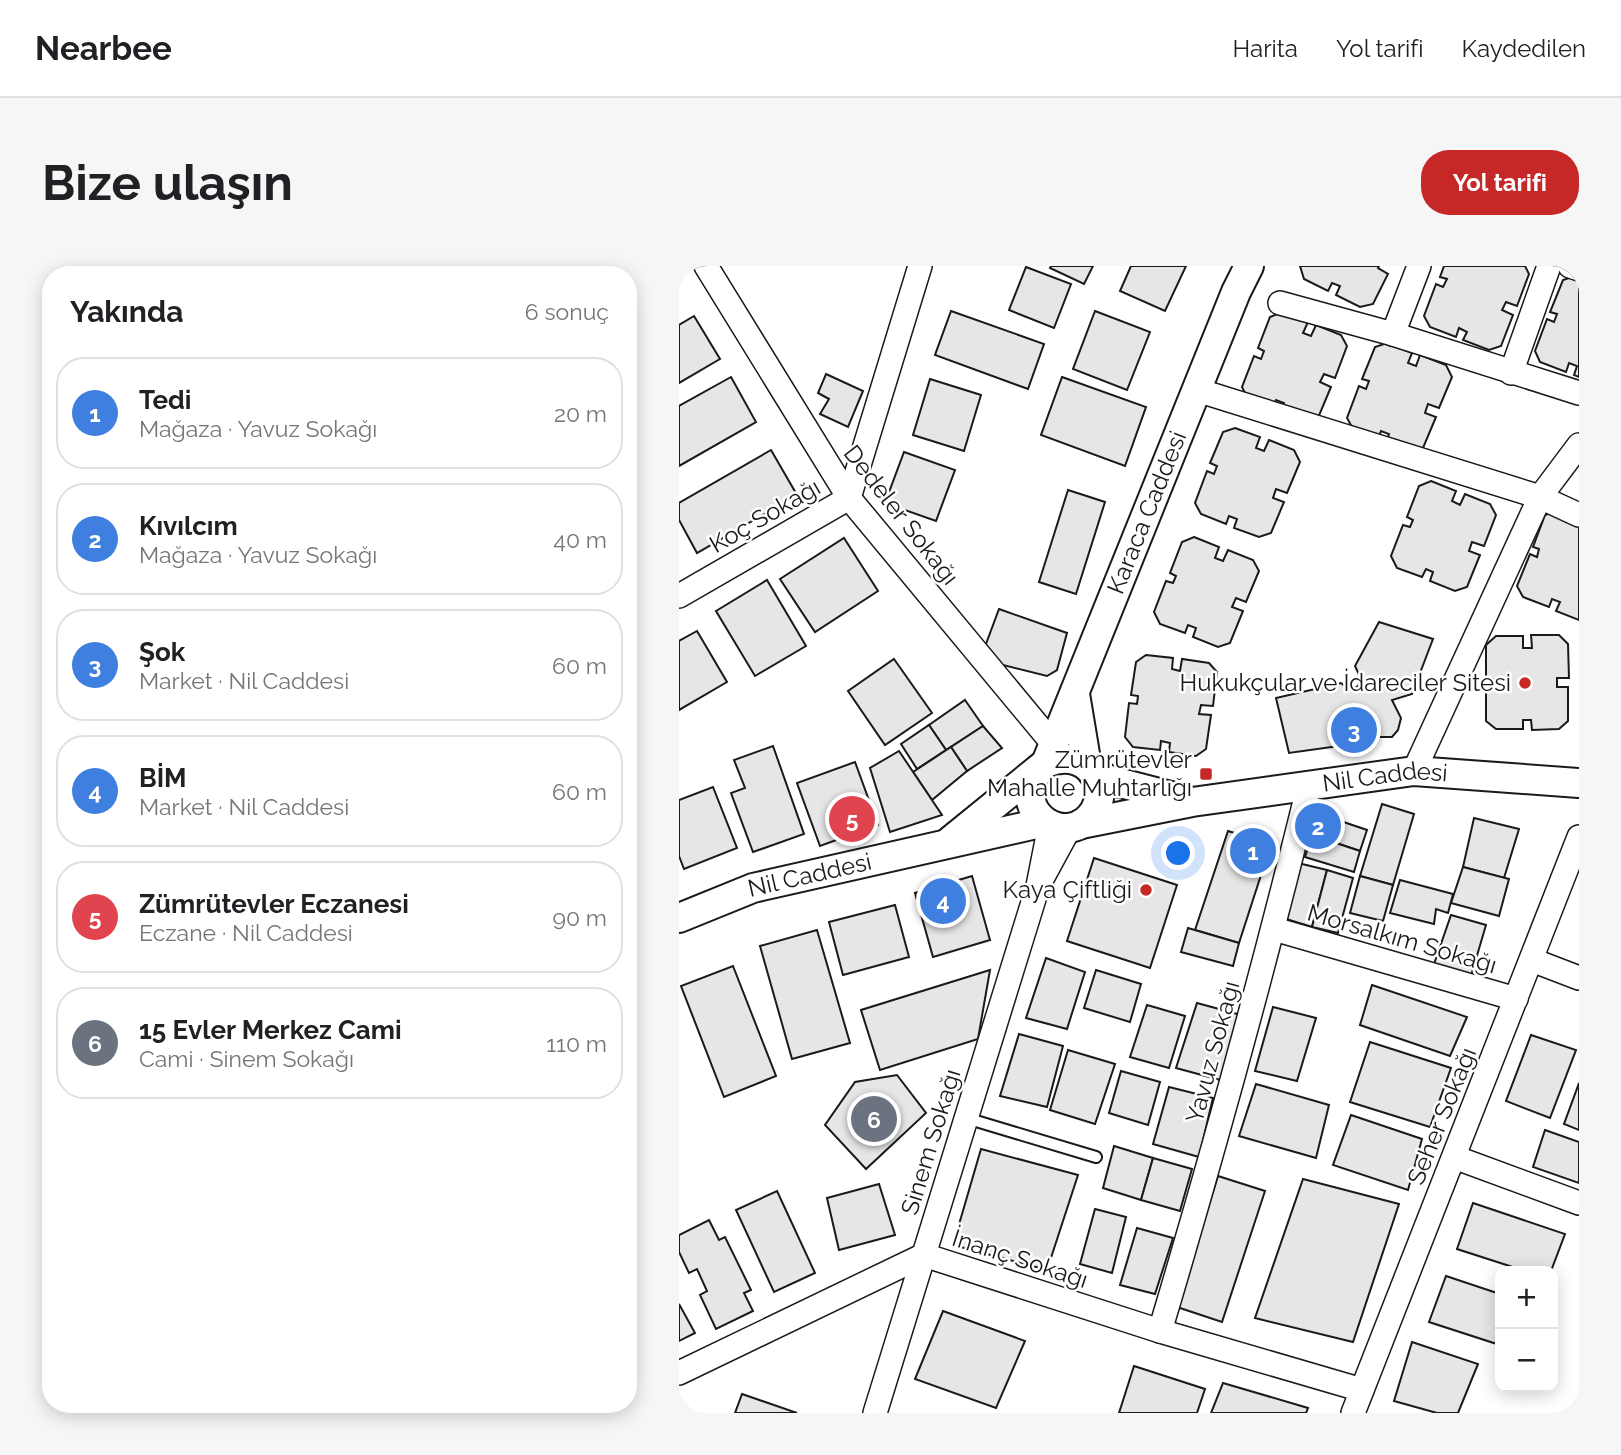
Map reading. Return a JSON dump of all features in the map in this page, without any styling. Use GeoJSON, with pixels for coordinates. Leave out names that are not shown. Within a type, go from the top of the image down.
{"type":"FeatureCollection","features":[{"type":"Feature","properties":{"kind":"street","name":"Dedeler Sokağı"},"geometry":{"type":"LineString","coordinates":[[706,266],[849,498],[1046,759]]}},
{"type":"Feature","properties":{"kind":"street","name":"Koç Sokağı"},"geometry":{"type":"LineString","coordinates":[[679,596],[849,498],[920,266]]}},
{"type":"Feature","properties":{"kind":"street","name":"Karaca Caddesi"},"geometry":{"type":"LineString","coordinates":[[1046,759],[1075,694],[1236,292],[1249,266]]}},
{"type":"Feature","properties":{"kind":"street"},"geometry":{"type":"LineString","coordinates":[[1393,334],[1419,266]]}},
{"type":"Feature","properties":{"kind":"street"},"geometry":{"type":"LineString","coordinates":[[1511,373],[1549,266]]}},
{"type":"Feature","properties":{"kind":"street"},"geometry":{"type":"LineString","coordinates":[[1570,266],[1579,269]]}},
{"type":"Feature","properties":{"kind":"street"},"geometry":{"type":"LineString","coordinates":[[1280,303],[1393,334],[1579,393]]}},
{"type":"Feature","properties":{"kind":"street"},"geometry":{"type":"LineString","coordinates":[[1197,390],[1540,497],[1579,515]]}},
{"type":"Feature","properties":{"kind":"street"},"geometry":{"type":"LineString","coordinates":[[1414,771],[1540,497],[1579,444]]}},
{"type":"Feature","properties":{"kind":"street"},"geometry":{"type":"LineString","coordinates":[[1075,694],[1090,769],[1098,782],[1100,794],[1097,806],[1091,816],[1062,825],[1037,815],[1030,797],[1033,776],[1046,759],[1077,760],[1090,769],[1109,780],[1192,802]]}},
{"type":"Feature","properties":{"kind":"street","name":"Nil Caddesi"},"geometry":{"type":"LineString","coordinates":[[945,845],[1046,759]]}},
{"type":"Feature","properties":{"kind":"street","name":"Nil Caddesi"},"geometry":{"type":"LineString","coordinates":[[679,918],[753,888],[945,845],[1192,802],[1414,771],[1579,783]]}},
{"type":"Feature","properties":{"kind":"street","name":"Yavuz Sokağı"},"geometry":{"type":"LineString","coordinates":[[1160,1331],[1214,1150],[1274,929],[1309,785]]}},
{"type":"Feature","properties":{"kind":"street","name":"Sinem Sokağı"},"geometry":{"type":"LineString","coordinates":[[875,1413],[1038,886],[1062,825]]}},
{"type":"Feature","properties":{"kind":"street","name":"Seher Sokağı"},"geometry":{"type":"LineString","coordinates":[[1353,1413],[1579,837]]}},
{"type":"Feature","properties":{"kind":"street","name":"Morsalkım Sokağı"},"geometry":{"type":"LineString","coordinates":[[1274,929],[1516,999]]}},
{"type":"Feature","properties":{"kind":"street"},"geometry":{"type":"LineString","coordinates":[[1532,960],[1579,978]]}},
{"type":"Feature","properties":{"kind":"street"},"geometry":{"type":"LineString","coordinates":[[1454,1157],[1579,1203]]}},
{"type":"Feature","properties":{"kind":"street","name":"İnanç Sokağı"},"geometry":{"type":"LineString","coordinates":[[679,1373],[924,1255],[1160,1331],[1361,1390]]}},
{"type":"Feature","properties":{"kind":"lane"},"geometry":{"type":"LineString","coordinates":[[966,1118],[1096,1157]]}},
{"type":"Feature","properties":{"kind":"building"},"geometry":{"type":"Polygon","coordinates":[[[1093,266],[1084,284],[1050,268],[1093,266]]]}},
{"type":"Feature","properties":{"kind":"building"},"geometry":{"type":"Polygon","coordinates":[[[1131,266],[1186,266],[1165,311],[1120,291],[1131,266]]]}},
{"type":"Feature","properties":{"kind":"building"},"geometry":{"type":"Polygon","coordinates":[[[1300,266],[1379,266],[1378,268],[1388,274],[1373,304],[1360,307],[1336,295],[1340,286],[1332,283],[1328,291],[1304,279],[1300,266]]]}},
{"type":"Feature","properties":{"kind":"building"},"geometry":{"type":"Polygon","coordinates":[[[1444,266],[1525,266],[1529,274],[1517,306],[1506,302],[1502,310],[1513,315],[1501,346],[1489,350],[1463,340],[1467,332],[1459,328],[1456,337],[1430,327],[1424,316],[1436,284],[1443,287],[1447,279],[1440,277],[1444,266]]]}},
{"type":"Feature","properties":{"kind":"building"},"geometry":{"type":"Polygon","coordinates":[[[1026,267],[1071,284],[1054,328],[1009,310],[1026,267]]]}},
{"type":"Feature","properties":{"kind":"building"},"geometry":{"type":"Polygon","coordinates":[[[1579,277],[1579,377],[1574,375],[1577,366],[1569,363],[1566,372],[1540,362],[1535,351],[1547,319],[1554,322],[1557,314],[1550,312],[1563,280],[1579,277]]]}},
{"type":"Feature","properties":{"kind":"building"},"geometry":{"type":"Polygon","coordinates":[[[951,311],[1044,344],[1028,389],[935,355],[951,311]]]}},
{"type":"Feature","properties":{"kind":"building"},"geometry":{"type":"Polygon","coordinates":[[[1095,311],[1150,332],[1127,390],[1073,369],[1095,311]]]}},
{"type":"Feature","properties":{"kind":"building"},"geometry":{"type":"Polygon","coordinates":[[[1282,312],[1308,322],[1303,333],[1311,336],[1316,325],[1341,335],[1347,346],[1335,378],[1324,374],[1320,382],[1331,387],[1318,418],[1281,412],[1284,403],[1276,400],[1273,409],[1248,399],[1242,387],[1254,356],[1261,359],[1264,351],[1258,348],[1270,317],[1282,312]]]}},
{"type":"Feature","properties":{"kind":"building"},"geometry":{"type":"Polygon","coordinates":[[[694,316],[720,359],[679,383],[679,325],[694,316]]]}},
{"type":"Feature","properties":{"kind":"building"},"geometry":{"type":"Polygon","coordinates":[[[1387,343],[1412,353],[1408,363],[1416,366],[1420,355],[1446,365],[1452,377],[1439,408],[1428,404],[1425,413],[1436,417],[1423,448],[1411,452],[1386,443],[1389,434],[1381,431],[1378,439],[1353,429],[1347,418],[1359,386],[1366,389],[1369,381],[1362,379],[1375,347],[1387,343]]]}},
{"type":"Feature","properties":{"kind":"building"},"geometry":{"type":"Polygon","coordinates":[[[826,374],[863,391],[848,427],[820,414],[829,399],[818,393],[826,374]]]}},
{"type":"Feature","properties":{"kind":"building"},"geometry":{"type":"Polygon","coordinates":[[[731,377],[756,422],[679,466],[679,406],[731,377]]]}},
{"type":"Feature","properties":{"kind":"building"},"geometry":{"type":"Polygon","coordinates":[[[1062,377],[1146,407],[1125,466],[1041,435],[1062,377]]]}},
{"type":"Feature","properties":{"kind":"building"},"geometry":{"type":"Polygon","coordinates":[[[930,379],[981,395],[964,451],[913,435],[930,379]]]}},
{"type":"Feature","properties":{"kind":"building"},"geometry":{"type":"Polygon","coordinates":[[[1235,428],[1260,437],[1256,448],[1264,451],[1269,440],[1294,450],[1300,462],[1287,493],[1276,489],[1273,498],[1284,502],[1271,533],[1259,537],[1234,528],[1237,519],[1229,516],[1226,524],[1201,514],[1195,503],[1207,471],[1214,474],[1217,466],[1210,463],[1223,432],[1235,428]]]}},
{"type":"Feature","properties":{"kind":"building"},"geometry":{"type":"Polygon","coordinates":[[[771,450],[797,495],[697,553],[679,520],[679,503],[771,450]]]}},
{"type":"Feature","properties":{"kind":"building"},"geometry":{"type":"Polygon","coordinates":[[[904,452],[955,470],[936,521],[885,503],[904,452]]]}},
{"type":"Feature","properties":{"kind":"building"},"geometry":{"type":"Polygon","coordinates":[[[1431,481],[1456,491],[1452,501],[1460,505],[1465,494],[1490,504],[1496,515],[1484,546],[1472,542],[1469,551],[1480,555],[1467,587],[1455,591],[1430,581],[1433,572],[1426,569],[1422,577],[1397,568],[1391,556],[1403,525],[1410,527],[1413,520],[1407,517],[1419,486],[1431,481]]]}},
{"type":"Feature","properties":{"kind":"building"},"geometry":{"type":"Polygon","coordinates":[[[1068,490],[1105,502],[1076,594],[1039,582],[1068,490]]]}},
{"type":"Feature","properties":{"kind":"building"},"geometry":{"type":"Polygon","coordinates":[[[1558,511],[1579,519],[1579,620],[1556,611],[1560,602],[1552,599],[1549,607],[1523,597],[1517,586],[1530,554],[1537,557],[1539,549],[1533,547],[1545,515],[1558,511]]]}},
{"type":"Feature","properties":{"kind":"building"},"geometry":{"type":"Polygon","coordinates":[[[1194,537],[1219,547],[1215,558],[1223,561],[1228,550],[1253,560],[1259,571],[1246,602],[1236,598],[1232,607],[1243,611],[1230,643],[1218,647],[1193,637],[1196,628],[1188,625],[1185,633],[1160,624],[1154,612],[1166,581],[1173,583],[1176,576],[1170,573],[1182,542],[1194,537]]]}},
{"type":"Feature","properties":{"kind":"building"},"geometry":{"type":"Polygon","coordinates":[[[844,538],[878,591],[815,632],[780,579],[844,538]]]}},
{"type":"Feature","properties":{"kind":"building"},"geometry":{"type":"Polygon","coordinates":[[[767,580],[806,646],[755,676],[716,611],[767,580]]]}},
{"type":"Feature","properties":{"kind":"building"},"geometry":{"type":"Polygon","coordinates":[[[999,609],[1067,633],[1057,670],[1047,676],[987,661],[983,652],[999,609]]]}},
{"type":"Feature","properties":{"kind":"building"},"geometry":{"type":"Polygon","coordinates":[[[1379,622],[1433,639],[1412,694],[1392,700],[1401,718],[1398,730],[1392,737],[1376,737],[1361,729],[1353,744],[1289,753],[1276,698],[1341,683],[1348,689],[1357,687],[1362,681],[1355,666],[1379,622]]]}},
{"type":"Feature","properties":{"kind":"building"},"geometry":{"type":"Polygon","coordinates":[[[697,631],[727,682],[679,710],[679,641],[697,631]]]}},
{"type":"Feature","properties":{"kind":"building","name":"Hukukçular ve İdareciler Sitesi"},"geometry":{"type":"Polygon","coordinates":[[[1531,635],[1559,635],[1568,644],[1569,678],[1557,678],[1557,687],[1568,687],[1568,721],[1559,729],[1532,730],[1531,720],[1523,720],[1523,729],[1496,729],[1486,721],[1486,687],[1493,687],[1493,679],[1486,679],[1486,645],[1496,636],[1523,636],[1523,648],[1532,648],[1531,635]]]}},
{"type":"Feature","properties":{"kind":"building"},"geometry":{"type":"Polygon","coordinates":[[[1146,655],[1173,658],[1172,669],[1180,671],[1182,659],[1209,663],[1217,672],[1213,706],[1201,705],[1199,714],[1211,715],[1206,749],[1196,756],[1169,752],[1170,743],[1161,741],[1160,750],[1133,747],[1125,737],[1129,703],[1137,704],[1138,696],[1131,695],[1136,662],[1146,655]]]}},
{"type":"Feature","properties":{"kind":"building"},"geometry":{"type":"Polygon","coordinates":[[[894,659],[932,713],[885,745],[848,691],[894,659]]]}},
{"type":"Feature","properties":{"kind":"building"},"geometry":{"type":"Polygon","coordinates":[[[965,700],[983,726],[946,750],[929,725],[965,700]]]}},
{"type":"Feature","properties":{"kind":"building"},"geometry":{"type":"Polygon","coordinates":[[[929,725],[946,750],[917,769],[901,744],[929,725]]]}},
{"type":"Feature","properties":{"kind":"building"},"geometry":{"type":"Polygon","coordinates":[[[983,726],[1002,748],[967,771],[951,747],[983,726]]]}},
{"type":"Feature","properties":{"kind":"building"},"geometry":{"type":"Polygon","coordinates":[[[773,746],[804,834],[753,852],[731,793],[745,788],[734,760],[773,746]]]}},
{"type":"Feature","properties":{"kind":"building"},"geometry":{"type":"Polygon","coordinates":[[[951,747],[967,771],[932,800],[913,772],[951,747]]]}},
{"type":"Feature","properties":{"kind":"building"},"geometry":{"type":"Polygon","coordinates":[[[899,751],[942,815],[890,832],[870,768],[899,751]]]}},
{"type":"Feature","properties":{"kind":"building"},"geometry":{"type":"Polygon","coordinates":[[[855,762],[878,825],[820,846],[797,783],[855,762]]]}},
{"type":"Feature","properties":{"kind":"building"},"geometry":{"type":"Polygon","coordinates":[[[713,787],[737,848],[684,869],[679,856],[679,800],[713,787]]]}},
{"type":"Feature","properties":{"kind":"building"},"geometry":{"type":"Polygon","coordinates":[[[1382,804],[1414,814],[1393,885],[1360,876],[1382,804]]]}},
{"type":"Feature","properties":{"kind":"building"},"geometry":{"type":"Polygon","coordinates":[[[1320,814],[1367,830],[1360,851],[1312,835],[1320,814]]]}},
{"type":"Feature","properties":{"kind":"building"},"geometry":{"type":"Polygon","coordinates":[[[1474,818],[1519,829],[1504,878],[1463,867],[1474,818]]]}},
{"type":"Feature","properties":{"kind":"building"},"geometry":{"type":"Polygon","coordinates":[[[1228,831],[1271,844],[1239,943],[1195,930],[1228,831]]]}},
{"type":"Feature","properties":{"kind":"building"},"geometry":{"type":"Polygon","coordinates":[[[1312,835],[1360,851],[1354,872],[1305,857],[1312,835]]]}},
{"type":"Feature","properties":{"kind":"building"},"geometry":{"type":"Polygon","coordinates":[[[1094,858],[1177,885],[1150,968],[1067,941],[1094,858]]]}},
{"type":"Feature","properties":{"kind":"building"},"geometry":{"type":"Polygon","coordinates":[[[1298,863],[1327,870],[1312,927],[1283,918],[1298,863]]]}},
{"type":"Feature","properties":{"kind":"building"},"geometry":{"type":"Polygon","coordinates":[[[1463,867],[1509,879],[1499,916],[1451,903],[1463,867]]]}},
{"type":"Feature","properties":{"kind":"building"},"geometry":{"type":"Polygon","coordinates":[[[1327,870],[1353,878],[1338,933],[1312,927],[1327,870]]]}},
{"type":"Feature","properties":{"kind":"building"},"geometry":{"type":"Polygon","coordinates":[[[972,876],[990,940],[933,957],[915,893],[972,876]]]}},
{"type":"Feature","properties":{"kind":"building"},"geometry":{"type":"Polygon","coordinates":[[[1360,876],[1393,885],[1383,921],[1350,913],[1360,876]]]}},
{"type":"Feature","properties":{"kind":"building"},"geometry":{"type":"Polygon","coordinates":[[[1400,880],[1453,894],[1448,913],[1436,909],[1434,924],[1390,913],[1400,880]]]}},
{"type":"Feature","properties":{"kind":"building"},"geometry":{"type":"Polygon","coordinates":[[[895,905],[909,957],[843,975],[829,922],[895,905]]]}},
{"type":"Feature","properties":{"kind":"building"},"geometry":{"type":"Polygon","coordinates":[[[1451,915],[1486,925],[1471,976],[1434,964],[1451,915]]]}},
{"type":"Feature","properties":{"kind":"building"},"geometry":{"type":"Polygon","coordinates":[[[1188,928],[1239,943],[1233,966],[1181,952],[1188,928]]]}},
{"type":"Feature","properties":{"kind":"building"},"geometry":{"type":"Polygon","coordinates":[[[817,930],[850,1043],[792,1059],[760,946],[817,930]]]}},
{"type":"Feature","properties":{"kind":"building"},"geometry":{"type":"Polygon","coordinates":[[[1046,958],[1085,972],[1067,1029],[1026,1018],[1046,958]]]}},
{"type":"Feature","properties":{"kind":"building"},"geometry":{"type":"Polygon","coordinates":[[[733,966],[776,1076],[724,1097],[681,986],[733,966]]]}},
{"type":"Feature","properties":{"kind":"building"},"geometry":{"type":"Polygon","coordinates":[[[990,970],[978,1039],[880,1070],[861,1010],[990,970]]]}},
{"type":"Feature","properties":{"kind":"building"},"geometry":{"type":"Polygon","coordinates":[[[1096,970],[1141,984],[1130,1022],[1084,1008],[1096,970]]]}},
{"type":"Feature","properties":{"kind":"building"},"geometry":{"type":"Polygon","coordinates":[[[1372,985],[1467,1017],[1450,1056],[1360,1025],[1372,985]]]}},
{"type":"Feature","properties":{"kind":"building"},"geometry":{"type":"Polygon","coordinates":[[[1197,1003],[1241,1015],[1224,1081],[1176,1068],[1197,1003]]]}},
{"type":"Feature","properties":{"kind":"building"},"geometry":{"type":"Polygon","coordinates":[[[1147,1005],[1185,1016],[1169,1068],[1130,1057],[1147,1005]]]}},
{"type":"Feature","properties":{"kind":"building"},"geometry":{"type":"Polygon","coordinates":[[[1273,1007],[1316,1018],[1297,1081],[1255,1071],[1273,1007]]]}},
{"type":"Feature","properties":{"kind":"building"},"geometry":{"type":"Polygon","coordinates":[[[1019,1034],[1063,1046],[1047,1107],[1000,1096],[1019,1034]]]}},
{"type":"Feature","properties":{"kind":"building"},"geometry":{"type":"Polygon","coordinates":[[[1531,1035],[1576,1050],[1550,1118],[1506,1101],[1531,1035]]]}},
{"type":"Feature","properties":{"kind":"building"},"geometry":{"type":"Polygon","coordinates":[[[1370,1042],[1451,1068],[1430,1127],[1350,1102],[1370,1042]]]}},
{"type":"Feature","properties":{"kind":"building"},"geometry":{"type":"Polygon","coordinates":[[[1068,1050],[1115,1064],[1095,1124],[1050,1110],[1068,1050]]]}},
{"type":"Feature","properties":{"kind":"building"},"geometry":{"type":"Polygon","coordinates":[[[1121,1071],[1160,1082],[1148,1125],[1109,1113],[1121,1071]]]}},
{"type":"Feature","properties":{"kind":"building"},"geometry":{"type":"Polygon","coordinates":[[[897,1075],[926,1113],[866,1169],[825,1125],[855,1082],[897,1075]]]}},
{"type":"Feature","properties":{"kind":"building"},"geometry":{"type":"Polygon","coordinates":[[[1579,1083],[1579,1130],[1564,1124],[1579,1083]]]}},
{"type":"Feature","properties":{"kind":"building"},"geometry":{"type":"Polygon","coordinates":[[[1256,1084],[1329,1105],[1316,1158],[1239,1136],[1256,1084]]]}},
{"type":"Feature","properties":{"kind":"building"},"geometry":{"type":"Polygon","coordinates":[[[1169,1087],[1213,1098],[1199,1157],[1153,1144],[1169,1087]]]}},
{"type":"Feature","properties":{"kind":"building"},"geometry":{"type":"Polygon","coordinates":[[[1351,1115],[1422,1139],[1408,1190],[1333,1165],[1351,1115]]]}},
{"type":"Feature","properties":{"kind":"building"},"geometry":{"type":"Polygon","coordinates":[[[1545,1130],[1579,1142],[1579,1183],[1533,1167],[1545,1130]]]}},
{"type":"Feature","properties":{"kind":"building"},"geometry":{"type":"Polygon","coordinates":[[[1114,1146],[1153,1158],[1141,1200],[1103,1188],[1114,1146]]]}},
{"type":"Feature","properties":{"kind":"building"},"geometry":{"type":"Polygon","coordinates":[[[981,1149],[1078,1175],[1047,1270],[953,1245],[981,1149]]]}},
{"type":"Feature","properties":{"kind":"building"},"geometry":{"type":"Polygon","coordinates":[[[1153,1158],[1192,1169],[1180,1211],[1141,1200],[1153,1158]]]}},
{"type":"Feature","properties":{"kind":"building"},"geometry":{"type":"Polygon","coordinates":[[[1218,1176],[1265,1191],[1222,1322],[1177,1307],[1218,1176]]]}},
{"type":"Feature","properties":{"kind":"building"},"geometry":{"type":"Polygon","coordinates":[[[1303,1179],[1399,1204],[1353,1342],[1255,1318],[1303,1179]]]}},
{"type":"Feature","properties":{"kind":"building"},"geometry":{"type":"Polygon","coordinates":[[[879,1184],[895,1235],[839,1250],[827,1198],[879,1184]]]}},
{"type":"Feature","properties":{"kind":"building"},"geometry":{"type":"Polygon","coordinates":[[[777,1191],[815,1273],[774,1292],[736,1210],[777,1191]]]}},
{"type":"Feature","properties":{"kind":"building"},"geometry":{"type":"Polygon","coordinates":[[[1473,1203],[1565,1234],[1553,1266],[1510,1266],[1457,1249],[1473,1203]]]}},
{"type":"Feature","properties":{"kind":"building"},"geometry":{"type":"Polygon","coordinates":[[[1095,1209],[1126,1217],[1112,1273],[1080,1264],[1095,1209]]]}},
{"type":"Feature","properties":{"kind":"building"},"geometry":{"type":"Polygon","coordinates":[[[709,1220],[719,1240],[725,1237],[751,1290],[744,1293],[753,1311],[716,1329],[700,1295],[707,1291],[697,1269],[689,1273],[679,1252],[679,1235],[709,1220]]]}},
{"type":"Feature","properties":{"kind":"building"},"geometry":{"type":"Polygon","coordinates":[[[1137,1228],[1173,1238],[1155,1294],[1120,1285],[1137,1228]]]}},
{"type":"Feature","properties":{"kind":"building"},"geometry":{"type":"Polygon","coordinates":[[[1446,1276],[1495,1292],[1495,1343],[1429,1322],[1446,1276]]]}},
{"type":"Feature","properties":{"kind":"building"},"geometry":{"type":"Polygon","coordinates":[[[679,1304],[695,1333],[679,1341],[679,1304]]]}},
{"type":"Feature","properties":{"kind":"building"},"geometry":{"type":"Polygon","coordinates":[[[943,1311],[1025,1341],[996,1408],[915,1379],[943,1311]]]}},
{"type":"Feature","properties":{"kind":"building"},"geometry":{"type":"Polygon","coordinates":[[[1412,1342],[1478,1364],[1458,1413],[1437,1413],[1394,1401],[1412,1342]]]}},
{"type":"Feature","properties":{"kind":"building"},"geometry":{"type":"Polygon","coordinates":[[[1134,1366],[1205,1389],[1197,1413],[1119,1413],[1134,1366]]]}},
{"type":"Feature","properties":{"kind":"building"},"geometry":{"type":"Polygon","coordinates":[[[1223,1383],[1308,1408],[1306,1413],[1211,1413],[1223,1383]]]}},
{"type":"Feature","properties":{"kind":"building"},"geometry":{"type":"Polygon","coordinates":[[[742,1394],[797,1413],[735,1413],[742,1394]]]}},
{"type":"Feature","properties":{"kind":"place","name":"Hukukçular ve İdareciler Sitesi"},"geometry":{"type":"Point","coordinates":[1525,683]}},
{"type":"Feature","properties":{"kind":"place","name":"Şok"},"geometry":{"type":"Point","coordinates":[1354,730]}},
{"type":"Feature","properties":{"kind":"place","name":"Zümrütevler Mahalle Muhtarlığı"},"geometry":{"type":"Point","coordinates":[1206,774]}},
{"type":"Feature","properties":{"kind":"place","name":"Zümrütevler Eczanesi"},"geometry":{"type":"Point","coordinates":[852,819]}},
{"type":"Feature","properties":{"kind":"place","name":"Kıvılcım"},"geometry":{"type":"Point","coordinates":[1318,826]}},
{"type":"Feature","properties":{"kind":"place","name":"Tedi"},"geometry":{"type":"Point","coordinates":[1253,851]}},
{"type":"Feature","properties":{"kind":"place","name":"Kaya Çiftliği"},"geometry":{"type":"Point","coordinates":[1146,890]}},
{"type":"Feature","properties":{"kind":"place","name":"BİM"},"geometry":{"type":"Point","coordinates":[943,901]}},
{"type":"Feature","properties":{"kind":"place","name":"15 Evler Merkez Cami"},"geometry":{"type":"Point","coordinates":[874,1119]}}]}
